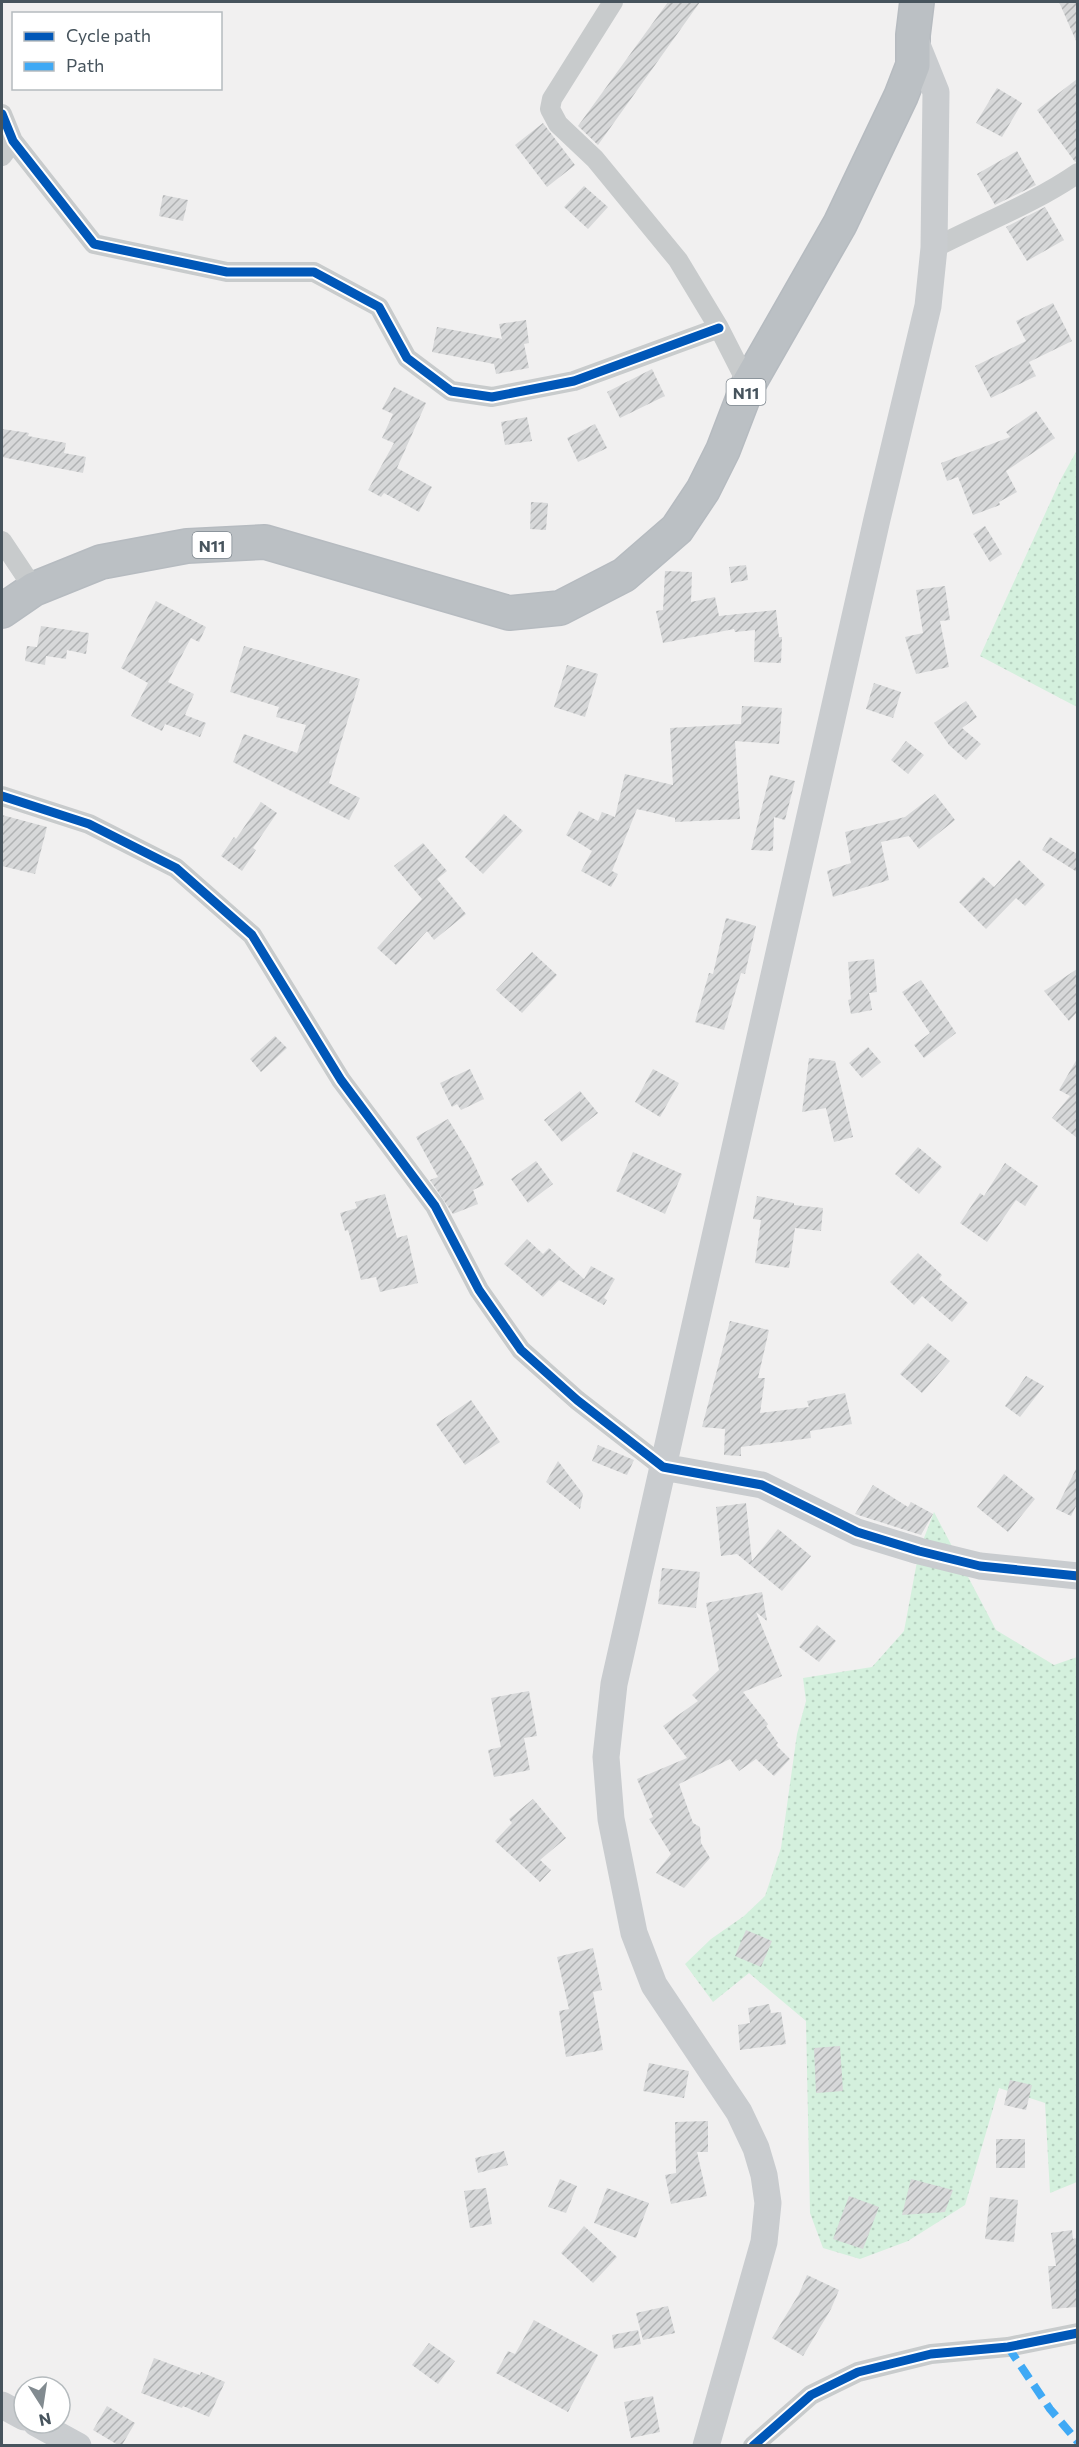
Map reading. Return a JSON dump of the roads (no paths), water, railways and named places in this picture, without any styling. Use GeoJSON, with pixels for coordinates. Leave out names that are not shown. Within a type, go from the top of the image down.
{"type":"FeatureCollection","features":[{"type":"Feature","properties":{"kind":"highway","name":"N11"},"geometry":{"type":"LineString","coordinates":[[2,611],[34,589],[101,562],[187,546],[265,542],[509,613],[560,608],[624,575],[677,529],[704,490],[723,450],[748,385],[840,224],[901,96],[913,65],[913,35],[917,2]]}},
{"type":"Feature","properties":{"kind":"main road"},"geometry":{"type":"LineString","coordinates":[[706,2445],[764,2242],[768,2203],[762,2166],[739,2112],[654,1985],[634,1933],[611,1819],[606,1757],[614,1684],[927,306],[934,248],[936,92],[913,35]]}},
{"type":"Feature","properties":{"kind":"main road"},"geometry":{"type":"LineString","coordinates":[[663,1467],[762,1485],[857,1532],[919,1551],[980,1566],[1077,1576]]}},
{"type":"Feature","properties":{"kind":"main road"},"geometry":{"type":"LineString","coordinates":[[59,2435],[78,2445]]}},
{"type":"Feature","properties":{"kind":"street"},"geometry":{"type":"LineString","coordinates":[[613,2],[552,99],[550,109],[558,124],[595,159],[678,260],[719,328],[748,385]]}},
{"type":"Feature","properties":{"kind":"street"},"geometry":{"type":"LineString","coordinates":[[2,114],[7,149],[94,244],[227,272],[314,272],[379,308],[406,358],[451,391],[492,398],[574,381],[719,328]]}},
{"type":"Feature","properties":{"kind":"street"},"geometry":{"type":"LineString","coordinates":[[934,248],[1033,199],[1077,173]]}},
{"type":"Feature","properties":{"kind":"street"},"geometry":{"type":"LineString","coordinates":[[2,542],[34,589]]}},
{"type":"Feature","properties":{"kind":"street"},"geometry":{"type":"LineString","coordinates":[[2,796],[89,824],[176,868],[252,935],[341,1080],[435,1206],[479,1290],[521,1350],[577,1400],[663,1467]]}},
{"type":"Feature","properties":{"kind":"street"},"geometry":{"type":"LineString","coordinates":[[753,2445],[811,2395],[858,2372],[931,2354],[1008,2347],[1077,2333]]}}]}
